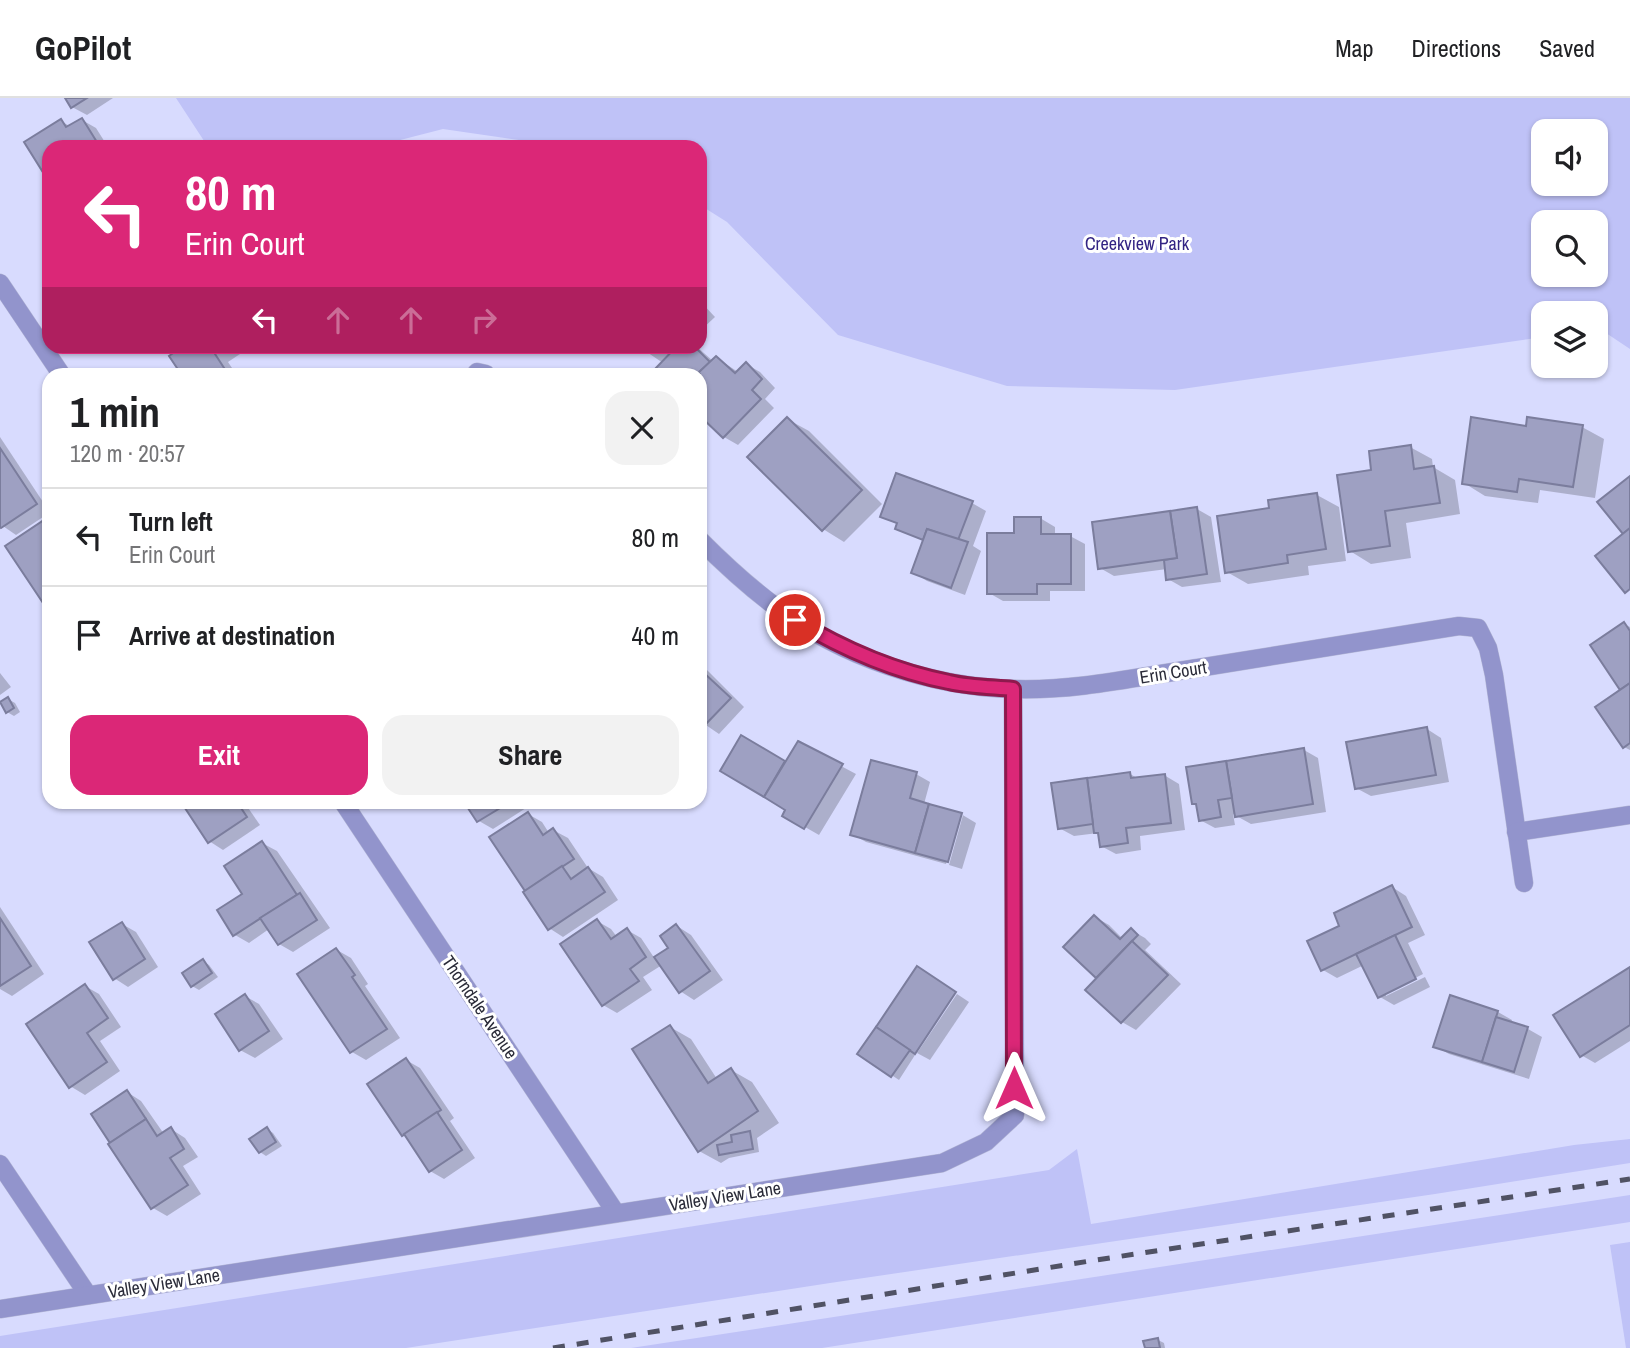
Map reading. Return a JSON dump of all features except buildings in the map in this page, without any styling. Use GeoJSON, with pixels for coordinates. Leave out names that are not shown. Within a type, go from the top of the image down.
{"type":"FeatureCollection","features":[{"type":"Feature","properties":{"kind":"street"},"geometry":{"type":"LineString","coordinates":[[0,283],[42,346]]}},
{"type":"Feature","properties":{"kind":"street","name":"Erin Court"},"geometry":{"type":"LineString","coordinates":[[707,547],[777,608],[831,642],[889,667],[951,683],[1013,689],[1083,686],[1459,626],[1478,628],[1488,648],[1494,675],[1524,883]]}},
{"type":"Feature","properties":{"kind":"street","name":"Valley View Lane"},"geometry":{"type":"LineString","coordinates":[[0,1309],[942,1163],[986,1142],[1014,1115],[1013,689]]}},
{"type":"Feature","properties":{"kind":"street","name":"Thorndale Avenue"},"geometry":{"type":"LineString","coordinates":[[348,809],[616,1213]]}},
{"type":"Feature","properties":{"kind":"street"},"geometry":{"type":"LineString","coordinates":[[1516,832],[1630,815]]}},
{"type":"Feature","properties":{"kind":"street"},"geometry":{"type":"LineString","coordinates":[[0,1164],[88,1295]]}},
{"type":"Feature","properties":{"kind":"green space","name":"Creekview Park"},"geometry":{"type":"Polygon","coordinates":[[[176,98],[1630,98],[1630,349],[1608,334],[1608,301],[1531,301],[1531,339],[1175,390],[1007,386],[838,335],[727,222],[707,209],[707,140],[519,140],[443,129],[400,140],[203,140],[176,98]]]}},
{"type":"Feature","properties":{"kind":"green space"},"geometry":{"type":"Polygon","coordinates":[[[1630,1139],[1630,1163],[406,1348],[0,1348],[0,1336],[1049,1170],[1077,1149],[1091,1224],[1574,1145],[1630,1139]]]}},
{"type":"Feature","properties":{"kind":"green space"},"geometry":{"type":"Polygon","coordinates":[[[1630,1195],[1630,1222],[822,1348],[631,1348],[1630,1195]]]}},
{"type":"Feature","properties":{"kind":"green space"},"geometry":{"type":"Polygon","coordinates":[[[1630,1242],[1630,1348],[1626,1348],[1610,1245],[1630,1242]]]}},
{"type":"Feature","properties":{"kind":"railway"},"geometry":{"type":"LineString","coordinates":[[553,1348],[1096,1260],[1630,1179]]}},
{"type":"Feature","properties":{"kind":"route"},"geometry":{"type":"LineString","coordinates":[[795,620],[831,642],[889,667],[951,683],[1013,689],[1014,1088]]}}]}
